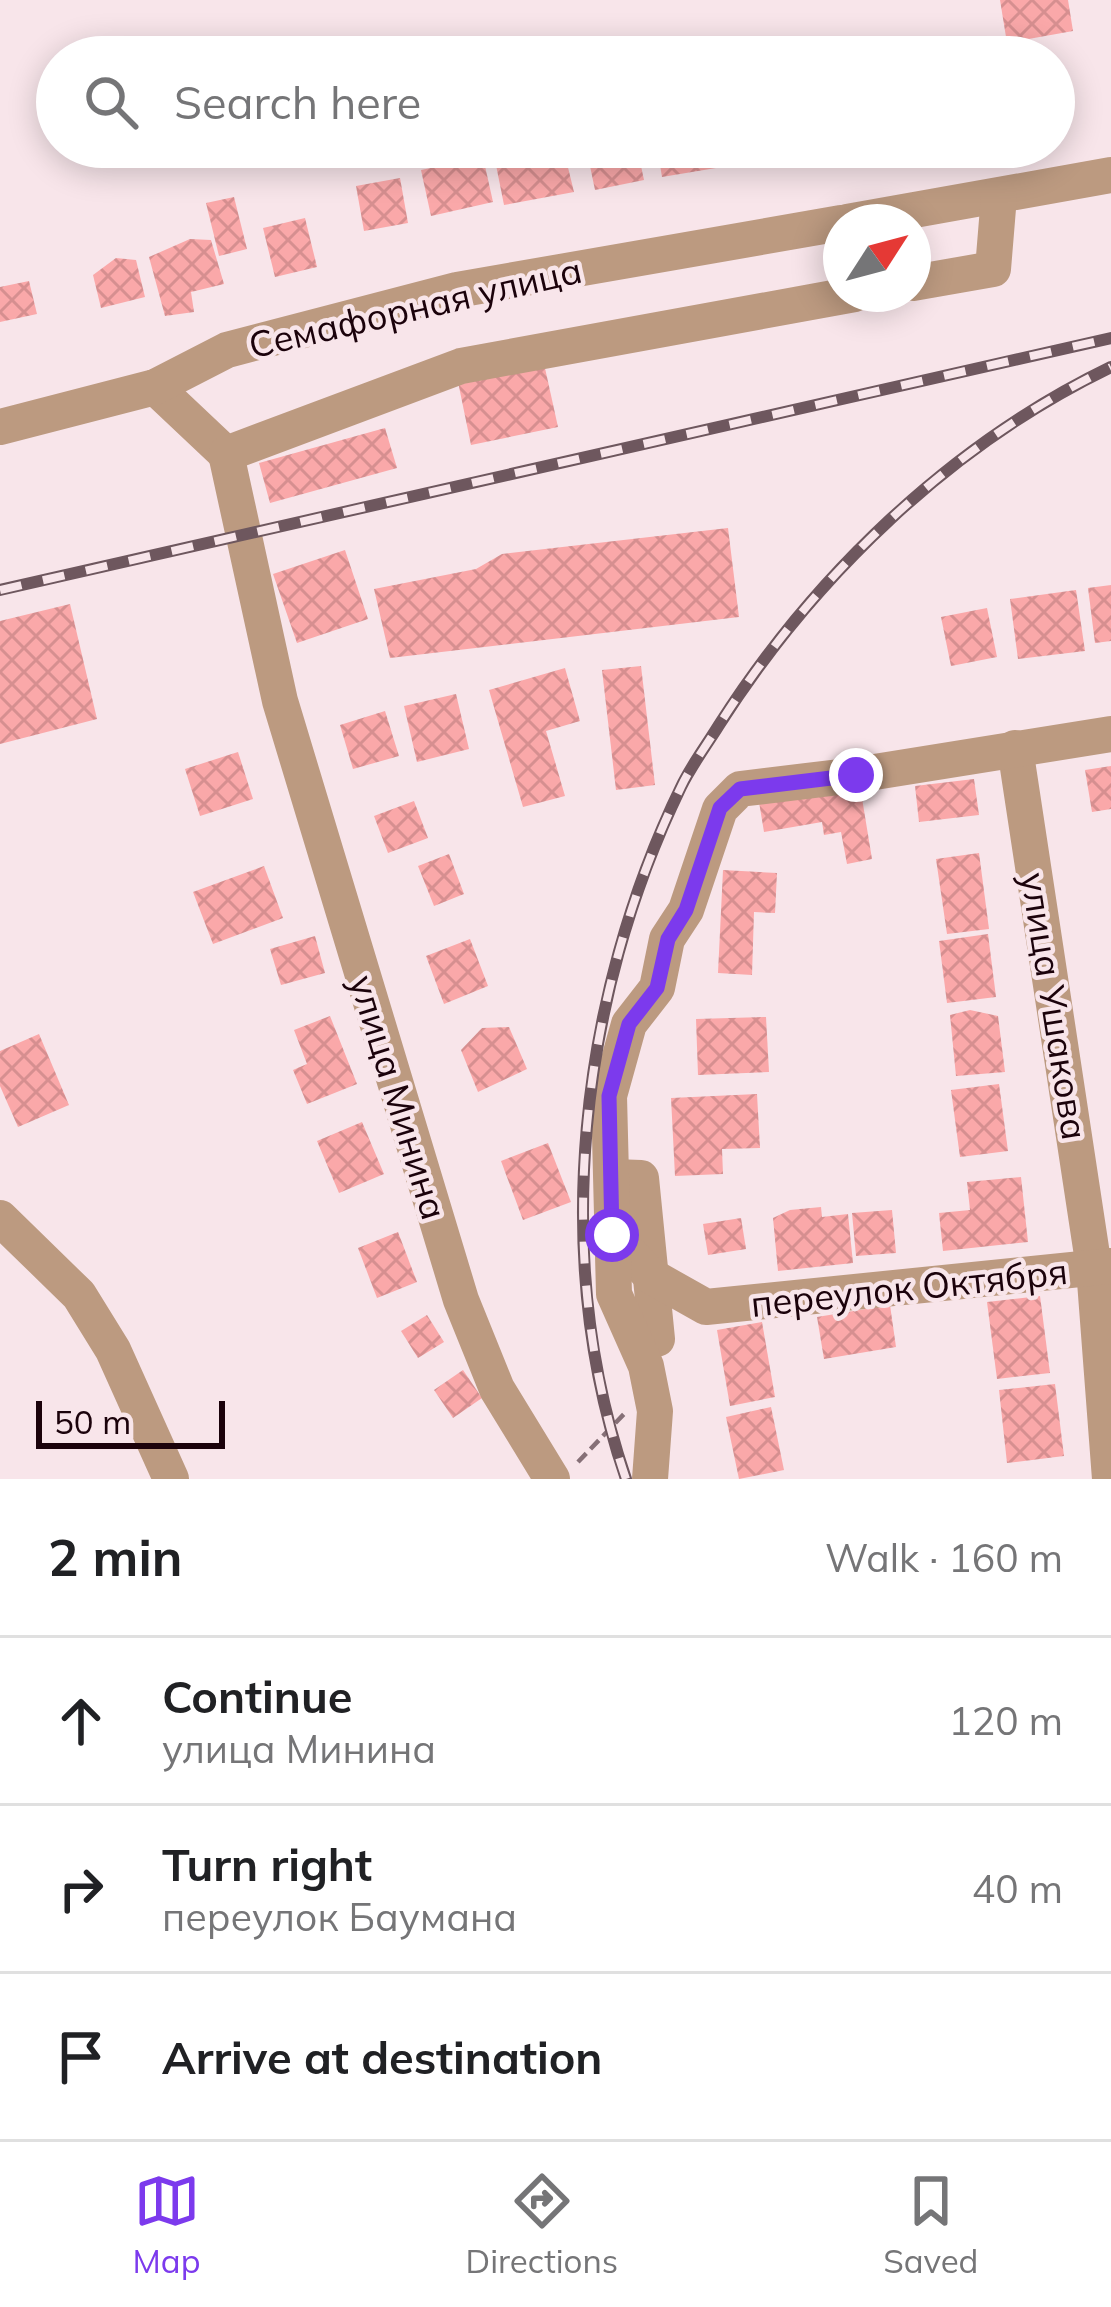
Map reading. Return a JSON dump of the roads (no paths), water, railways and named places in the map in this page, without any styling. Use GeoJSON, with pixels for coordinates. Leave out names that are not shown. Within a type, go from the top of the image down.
{"type":"FeatureCollection","features":[{"type":"Feature","properties":{"kind":"street","name":"Семафорная улица"},"geometry":{"type":"LineString","coordinates":[[931,207],[1111,175]]}},
{"type":"Feature","properties":{"kind":"street"},"geometry":{"type":"LineString","coordinates":[[931,281],[993,269],[999,196]]}},
{"type":"Feature","properties":{"kind":"street","name":"Семафорная улица"},"geometry":{"type":"LineString","coordinates":[[0,427],[155,387],[227,350],[457,290],[823,226]]}},
{"type":"Feature","properties":{"kind":"street"},"geometry":{"type":"LineString","coordinates":[[155,387],[226,454],[460,366],[823,300]]}},
{"type":"Feature","properties":{"kind":"street","name":"улица Минина"},"geometry":{"type":"LineString","coordinates":[[226,454],[280,701],[460,1300],[497,1389],[565,1471]]}},
{"type":"Feature","properties":{"kind":"street"},"geometry":{"type":"LineString","coordinates":[[651,1365],[614,1294],[609,1096],[629,1024],[657,988],[668,939],[686,910],[720,808],[740,789],[1111,734]]}},
{"type":"Feature","properties":{"kind":"street","name":"улица Ушакова"},"geometry":{"type":"LineString","coordinates":[[1015,748],[1103,1267],[1110,1479]]}},
{"type":"Feature","properties":{"kind":"street"},"geometry":{"type":"LineString","coordinates":[[613,1177],[640,1178],[651,1276],[656,1441],[650,1479]]}},
{"type":"Feature","properties":{"kind":"street"},"geometry":{"type":"LineString","coordinates":[[0,1218],[79,1295],[113,1350],[171,1479]]}},
{"type":"Feature","properties":{"kind":"street","name":"переулок Октября"},"geometry":{"type":"LineString","coordinates":[[612,1235],[651,1276],[706,1307]]}},
{"type":"Feature","properties":{"kind":"street","name":"переулок Октября"},"geometry":{"type":"LineString","coordinates":[[651,1365],[680,1317],[706,1307],[1103,1267]]}},
{"type":"Feature","properties":{"kind":"street"},"geometry":{"type":"LineString","coordinates":[[656,1441],[674,1479]]}},
{"type":"Feature","properties":{"kind":"railway"},"geometry":{"type":"LineString","coordinates":[[0,590],[1111,338]]}},
{"type":"Feature","properties":{"kind":"railway"},"geometry":{"type":"LineString","coordinates":[[626,1479],[602,1394],[588,1307],[583,1218],[587,1128],[599,1040],[619,952],[646,868],[681,787],[757,670],[798,617],[891,519],[996,434],[1111,367]]}}]}
